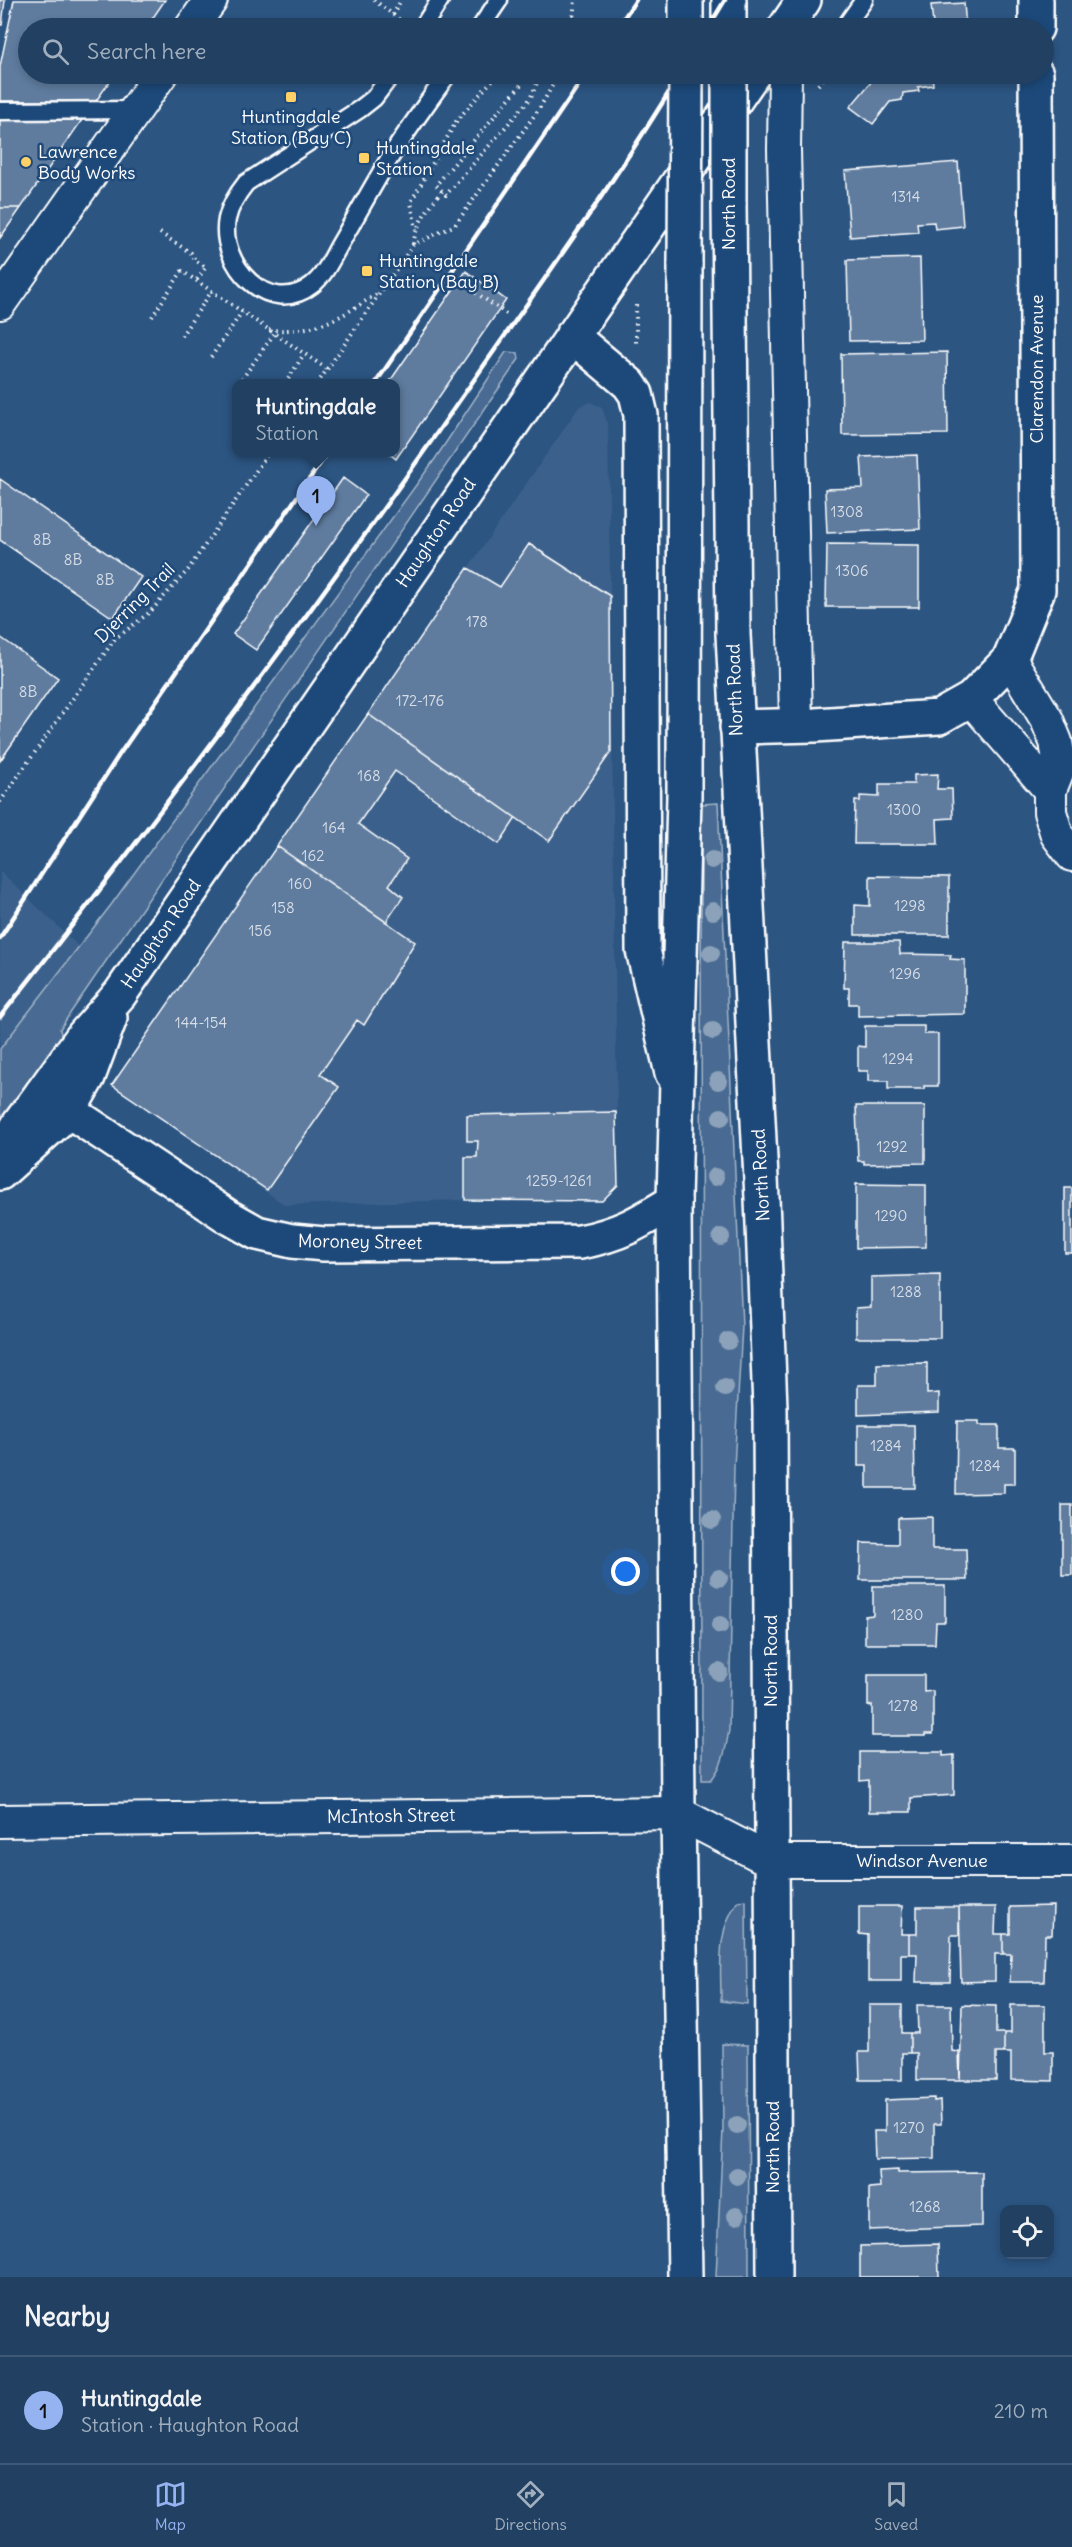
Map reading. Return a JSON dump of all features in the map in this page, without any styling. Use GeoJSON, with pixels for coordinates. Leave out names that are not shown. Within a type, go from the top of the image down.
{"type":"FeatureCollection","features":[{"type":"Feature","properties":{"kind":"main road"},"geometry":{"type":"LineString","coordinates":[[686,0],[686,18]]}},
{"type":"Feature","properties":{"kind":"main road"},"geometry":{"type":"LineString","coordinates":[[729,0],[729,18]]}},
{"type":"Feature","properties":{"kind":"main road"},"geometry":{"type":"LineString","coordinates":[[792,18],[805,0]]}},
{"type":"Feature","properties":{"kind":"main road"},"geometry":{"type":"LineString","coordinates":[[1035,0],[1036,18]]}},
{"type":"Feature","properties":{"kind":"main road"},"geometry":{"type":"LineString","coordinates":[[685,2277],[678,1813],[674,1201],[684,796],[686,84]]}},
{"type":"Feature","properties":{"kind":"main road","name":"Haughton Road"},"geometry":{"type":"LineString","coordinates":[[0,1157],[19,1124],[83,1036],[120,994],[742,84]]}},
{"type":"Feature","properties":{"kind":"main road","name":"North Road"},"geometry":{"type":"LineString","coordinates":[[749,84],[733,634],[762,1198],[770,1408],[774,2277]]}},
{"type":"Feature","properties":{"kind":"main road","name":"Clarendon Avenue"},"geometry":{"type":"LineString","coordinates":[[737,727],[815,725],[939,717],[971,699],[1010,659],[1038,590],[1036,84]]}},
{"type":"Feature","properties":{"kind":"main road"},"geometry":{"type":"LineString","coordinates":[[572,336],[629,384],[636,394],[641,415],[643,950],[678,1101]]}},
{"type":"Feature","properties":{"kind":"main road","name":"Haughton Road"},"geometry":{"type":"LineString","coordinates":[[0,1173],[68,1112],[88,1077],[120,994]]}},
{"type":"Feature","properties":{"kind":"main road","name":"Moroney Street"},"geometry":{"type":"LineString","coordinates":[[42,1094],[227,1216],[257,1233],[292,1241],[324,1244],[580,1242],[609,1236],[634,1226],[674,1201]]}},
{"type":"Feature","properties":{"kind":"street"},"geometry":{"type":"LineString","coordinates":[[198,18],[211,0]]}},
{"type":"Feature","properties":{"kind":"street"},"geometry":{"type":"LineString","coordinates":[[797,18],[805,0]]}},
{"type":"Feature","properties":{"kind":"street"},"geometry":{"type":"LineString","coordinates":[[0,303],[154,84]]}},
{"type":"Feature","properties":{"kind":"street"},"geometry":{"type":"LineString","coordinates":[[785,84],[784,149],[796,724]]}},
{"type":"Feature","properties":{"kind":"street"},"geometry":{"type":"LineString","coordinates":[[1010,659],[1047,720],[1056,742],[1060,765],[1050,790],[1053,824],[1057,835],[1072,855]]}},
{"type":"Feature","properties":{"kind":"street"},"geometry":{"type":"LineString","coordinates":[[971,699],[1050,790]]}},
{"type":"Feature","properties":{"kind":"street","name":"McIntosh Street"},"geometry":{"type":"LineString","coordinates":[[0,1821],[678,1813],[771,1861]]}},
{"type":"Feature","properties":{"kind":"street","name":"Windsor Avenue"},"geometry":{"type":"LineString","coordinates":[[771,1861],[1072,1861]]}},
{"type":"Feature","properties":{"kind":"lane"},"geometry":{"type":"LineString","coordinates":[[428,18],[440,0]]}},
{"type":"Feature","properties":{"kind":"lane"},"geometry":{"type":"LineString","coordinates":[[487,18],[500,0]]}},
{"type":"Feature","properties":{"kind":"lane"},"geometry":{"type":"LineString","coordinates":[[851,18],[864,0]]}},
{"type":"Feature","properties":{"kind":"lane"},"geometry":{"type":"LineString","coordinates":[[384,84],[374,98],[360,109],[246,183],[235,197],[227,218],[226,235],[229,253],[235,266],[256,286],[267,292],[299,293],[321,277],[387,162],[441,84]]}},
{"type":"Feature","properties":{"kind":"lane"},"geometry":{"type":"LineString","coordinates":[[0,111],[136,110]]}},
{"type":"Feature","properties":{"kind":"path"},"geometry":{"type":"LineString","coordinates":[[374,0],[397,18]]}},
{"type":"Feature","properties":{"kind":"path"},"geometry":{"type":"LineString","coordinates":[[393,15],[401,0]]}},
{"type":"Feature","properties":{"kind":"path"},"geometry":{"type":"LineString","coordinates":[[573,18],[575,0]]}},
{"type":"Feature","properties":{"kind":"path"},"geometry":{"type":"LineString","coordinates":[[416,230],[411,202],[457,120],[489,84]]}},
{"type":"Feature","properties":{"kind":"path"},"geometry":{"type":"LineString","coordinates":[[521,84],[436,185],[446,195],[530,99],[537,84]]}},
{"type":"Feature","properties":{"kind":"path"},"geometry":{"type":"LineString","coordinates":[[413,245],[454,225],[540,109],[554,84]]}},
{"type":"Feature","properties":{"kind":"path"},"geometry":{"type":"LineString","coordinates":[[320,379],[413,245],[416,230],[424,213],[442,191]]}},
{"type":"Feature","properties":{"kind":"path"},"geometry":{"type":"LineString","coordinates":[[160,233],[206,267],[196,281]]}},
{"type":"Feature","properties":{"kind":"path"},"geometry":{"type":"LineString","coordinates":[[152,317],[182,271],[327,369]]}},
{"type":"Feature","properties":{"kind":"path"},"geometry":{"type":"LineString","coordinates":[[456,279],[507,315]]}},
{"type":"Feature","properties":{"kind":"path"},"geometry":{"type":"LineString","coordinates":[[181,336],[212,291]]}},
{"type":"Feature","properties":{"kind":"path"},"geometry":{"type":"LineString","coordinates":[[268,329],[293,331],[321,326],[381,291]]}},
{"type":"Feature","properties":{"kind":"path"},"geometry":{"type":"LineString","coordinates":[[211,357],[242,312]]}},
{"type":"Feature","properties":{"kind":"path"},"geometry":{"type":"LineString","coordinates":[[242,379],[274,334]]}},
{"type":"Feature","properties":{"kind":"path"},"geometry":{"type":"LineString","coordinates":[[288,379],[304,354]]}},
{"type":"Feature","properties":{"kind":"path","name":"Djerring Trail"},"geometry":{"type":"LineString","coordinates":[[0,802],[114,640],[150,612],[188,570],[266,457]]}},
{"type":"Feature","properties":{"kind":"shaded area"},"geometry":{"type":"Polygon","coordinates":[[[506,352],[518,353],[519,359],[71,1012],[60,1029],[63,1044],[0,1136],[0,1049],[111,905],[435,459],[506,352]]]}},
{"type":"Feature","properties":{"kind":"shaded area"},"geometry":{"type":"Polygon","coordinates":[[[590,402],[602,407],[608,425],[618,1185],[602,1201],[465,1200],[285,1205],[112,1085],[579,407],[590,402]]]}},
{"type":"Feature","properties":{"kind":"shaded area"},"geometry":{"type":"Polygon","coordinates":[[[718,803],[742,1326],[734,1467],[729,1730],[718,1769],[711,1780],[702,1780],[701,804],[718,803]]]}},
{"type":"Feature","properties":{"kind":"shaded area"},"geometry":{"type":"Polygon","coordinates":[[[0,871],[97,964],[0,1065],[0,871]]]}},
{"type":"Feature","properties":{"kind":"shaded area"},"geometry":{"type":"Polygon","coordinates":[[[746,1900],[747,2004],[721,2001],[721,1949],[726,1924],[738,1901],[746,1900]]]}},
{"type":"Feature","properties":{"kind":"shaded area"},"geometry":{"type":"Polygon","coordinates":[[[722,2044],[748,2045],[749,2277],[716,2277],[723,2129],[722,2044]]]}},
{"type":"Feature","properties":{"kind":"building"},"geometry":{"type":"Polygon","coordinates":[[[0,0],[5,0],[2,25],[0,25],[0,0]]]}},
{"type":"Feature","properties":{"kind":"building"},"geometry":{"type":"Polygon","coordinates":[[[14,0],[165,0],[153,18],[18,18],[18,84],[108,84],[96,101],[0,101],[0,66],[14,0]]]}},
{"type":"Feature","properties":{"kind":"building"},"geometry":{"type":"Polygon","coordinates":[[[964,3],[965,18],[932,18],[931,5],[964,3]]]}},
{"type":"Feature","properties":{"kind":"building"},"geometry":{"type":"Polygon","coordinates":[[[870,84],[933,84],[918,87],[919,91],[903,93],[902,100],[890,102],[873,124],[850,107],[870,84]]]}},
{"type":"Feature","properties":{"kind":"building","name":"Lawrence Body Works"},"geometry":{"type":"Polygon","coordinates":[[[0,117],[84,117],[21,208],[0,208],[0,117]]]}},
{"type":"Feature","properties":{"kind":"building"},"geometry":{"type":"Polygon","coordinates":[[[958,162],[963,226],[935,229],[934,222],[917,223],[918,232],[850,237],[845,171],[958,162]]]}},
{"type":"Feature","properties":{"kind":"building"},"geometry":{"type":"Polygon","coordinates":[[[0,208],[21,208],[0,238],[0,208]]]}},
{"type":"Feature","properties":{"kind":"building"},"geometry":{"type":"Polygon","coordinates":[[[920,258],[922,340],[849,341],[847,260],[920,258]]]}},
{"type":"Feature","properties":{"kind":"building"},"geometry":{"type":"Polygon","coordinates":[[[466,271],[506,300],[400,453],[400,379],[391,379],[466,271]]]}},
{"type":"Feature","properties":{"kind":"building"},"geometry":{"type":"Polygon","coordinates":[[[947,352],[948,434],[842,435],[841,354],[947,352]]]}},
{"type":"Feature","properties":{"kind":"building"},"geometry":{"type":"Polygon","coordinates":[[[917,455],[920,529],[827,533],[825,489],[863,488],[861,457],[917,455]]]}},
{"type":"Feature","properties":{"kind":"building"},"geometry":{"type":"Polygon","coordinates":[[[343,478],[366,495],[256,650],[233,634],[343,478]]]}},
{"type":"Feature","properties":{"kind":"building"},"geometry":{"type":"Polygon","coordinates":[[[0,479],[141,577],[113,618],[0,540],[0,479]]]}},
{"type":"Feature","properties":{"kind":"building"},"geometry":{"type":"Polygon","coordinates":[[[529,544],[610,596],[611,752],[549,841],[368,714],[468,568],[500,587],[529,544]]]}},
{"type":"Feature","properties":{"kind":"building"},"geometry":{"type":"Polygon","coordinates":[[[827,544],[919,545],[919,607],[826,607],[827,544]]]}},
{"type":"Feature","properties":{"kind":"building"},"geometry":{"type":"Polygon","coordinates":[[[0,637],[58,678],[0,761],[0,637]]]}},
{"type":"Feature","properties":{"kind":"building"},"geometry":{"type":"Polygon","coordinates":[[[368,714],[516,818],[499,844],[395,771],[358,824],[407,859],[389,885],[403,897],[386,922],[277,846],[368,714]]]}},
{"type":"Feature","properties":{"kind":"building"},"geometry":{"type":"Polygon","coordinates":[[[938,774],[937,789],[952,789],[953,818],[937,819],[938,844],[854,844],[855,801],[860,801],[860,796],[879,797],[879,784],[914,784],[914,775],[938,774]]]}},
{"type":"Feature","properties":{"kind":"building"},"geometry":{"type":"Polygon","coordinates":[[[277,846],[415,942],[364,1025],[357,1020],[320,1074],[339,1087],[267,1190],[112,1085],[277,846]]]}},
{"type":"Feature","properties":{"kind":"building"},"geometry":{"type":"Polygon","coordinates":[[[870,876],[949,877],[949,935],[855,935],[855,905],[870,906],[870,876]]]}},
{"type":"Feature","properties":{"kind":"building"},"geometry":{"type":"Polygon","coordinates":[[[845,942],[899,942],[900,954],[951,955],[950,959],[965,960],[965,1014],[858,1016],[858,1004],[849,1004],[849,988],[844,988],[845,942]]]}},
{"type":"Feature","properties":{"kind":"building"},"geometry":{"type":"Polygon","coordinates":[[[865,1026],[924,1026],[924,1034],[938,1034],[938,1086],[924,1086],[924,1089],[888,1089],[888,1081],[868,1081],[868,1071],[858,1071],[858,1046],[865,1047],[865,1026]]]}},
{"type":"Feature","properties":{"kind":"building"},"geometry":{"type":"Polygon","coordinates":[[[856,1106],[925,1106],[925,1163],[864,1164],[864,1161],[858,1161],[856,1106]]]}},
{"type":"Feature","properties":{"kind":"building"},"geometry":{"type":"Polygon","coordinates":[[[616,1112],[618,1185],[602,1201],[465,1200],[465,1157],[477,1157],[478,1141],[467,1141],[467,1115],[616,1112]]]}},
{"type":"Feature","properties":{"kind":"building"},"geometry":{"type":"Polygon","coordinates":[[[856,1184],[926,1185],[926,1247],[856,1248],[856,1184]]]}},
{"type":"Feature","properties":{"kind":"building"},"geometry":{"type":"Polygon","coordinates":[[[1065,1188],[1072,1188],[1072,1253],[1065,1253],[1065,1188]]]}},
{"type":"Feature","properties":{"kind":"building"},"geometry":{"type":"Polygon","coordinates":[[[940,1275],[940,1338],[856,1338],[856,1308],[871,1307],[871,1277],[940,1275]]]}},
{"type":"Feature","properties":{"kind":"building"},"geometry":{"type":"Polygon","coordinates":[[[927,1363],[927,1394],[939,1393],[939,1412],[858,1415],[858,1385],[877,1385],[877,1364],[927,1363]]]}},
{"type":"Feature","properties":{"kind":"building"},"geometry":{"type":"Polygon","coordinates":[[[957,1421],[979,1421],[979,1425],[999,1425],[999,1448],[1015,1448],[1015,1484],[1004,1484],[1004,1493],[956,1494],[957,1421]]]}},
{"type":"Feature","properties":{"kind":"building"},"geometry":{"type":"Polygon","coordinates":[[[858,1425],[914,1425],[915,1488],[867,1488],[867,1466],[858,1466],[858,1425]]]}},
{"type":"Feature","properties":{"kind":"building"},"geometry":{"type":"Polygon","coordinates":[[[1062,1505],[1072,1505],[1072,1575],[1062,1575],[1062,1505]]]}},
{"type":"Feature","properties":{"kind":"building"},"geometry":{"type":"Polygon","coordinates":[[[932,1517],[932,1549],[966,1549],[967,1580],[860,1580],[861,1543],[898,1544],[898,1518],[932,1517]]]}},
{"type":"Feature","properties":{"kind":"building"},"geometry":{"type":"Polygon","coordinates":[[[873,1586],[945,1586],[945,1622],[936,1622],[935,1644],[865,1644],[865,1616],[873,1615],[873,1586]]]}},
{"type":"Feature","properties":{"kind":"building"},"geometry":{"type":"Polygon","coordinates":[[[868,1675],[924,1675],[924,1692],[933,1691],[933,1734],[872,1736],[872,1705],[868,1706],[868,1675]]]}},
{"type":"Feature","properties":{"kind":"building"},"geometry":{"type":"Polygon","coordinates":[[[860,1752],[943,1752],[943,1756],[954,1755],[954,1795],[911,1798],[911,1812],[869,1812],[869,1780],[860,1781],[860,1752]]]}},
{"type":"Feature","properties":{"kind":"building"},"geometry":{"type":"Polygon","coordinates":[[[859,1906],[902,1906],[901,1934],[909,1934],[909,1954],[901,1954],[901,1981],[868,1981],[868,1935],[859,1934],[859,1906]]]}},
{"type":"Feature","properties":{"kind":"building"},"geometry":{"type":"Polygon","coordinates":[[[1053,1906],[1052,1935],[1045,1935],[1044,1982],[1010,1982],[1011,1954],[1003,1954],[1003,1934],[1010,1934],[1010,1907],[1053,1906]]]}},
{"type":"Feature","properties":{"kind":"building"},"geometry":{"type":"Polygon","coordinates":[[[917,1907],[959,1907],[959,1935],[951,1935],[950,1982],[916,1982],[917,1954],[909,1954],[909,1934],[917,1934],[917,1907]]]}},
{"type":"Feature","properties":{"kind":"building"},"geometry":{"type":"Polygon","coordinates":[[[959,1907],[996,1907],[995,1934],[1003,1934],[1003,1954],[995,1954],[995,1981],[961,1982],[959,1907]]]}},
{"type":"Feature","properties":{"kind":"building"},"geometry":{"type":"Polygon","coordinates":[[[869,2005],[902,2005],[902,2033],[910,2033],[910,2053],[902,2053],[902,2080],[860,2080],[859,2052],[869,2052],[869,2005]]]}},
{"type":"Feature","properties":{"kind":"building"},"geometry":{"type":"Polygon","coordinates":[[[917,2005],[951,2005],[952,2051],[959,2052],[960,2080],[917,2080],[917,2053],[910,2053],[910,2033],[918,2033],[917,2005]]]}},
{"type":"Feature","properties":{"kind":"building"},"geometry":{"type":"Polygon","coordinates":[[[962,2005],[996,2006],[996,2033],[1004,2033],[1004,2053],[996,2053],[996,2080],[960,2080],[962,2005]]]}},
{"type":"Feature","properties":{"kind":"building"},"geometry":{"type":"Polygon","coordinates":[[[1011,2005],[1045,2005],[1045,2052],[1053,2052],[1053,2081],[1011,2080],[1011,2053],[1004,2053],[1004,2033],[1011,2033],[1011,2005]]]}},
{"type":"Feature","properties":{"kind":"building"},"geometry":{"type":"Polygon","coordinates":[[[934,2098],[934,2101],[940,2100],[941,2124],[934,2124],[934,2158],[875,2159],[874,2131],[885,2131],[885,2100],[934,2098]]]}},
{"type":"Feature","properties":{"kind":"building"},"geometry":{"type":"Polygon","coordinates":[[[898,2170],[898,2173],[982,2172],[982,2226],[869,2230],[869,2188],[880,2187],[879,2171],[898,2170]]]}},
{"type":"Feature","properties":{"kind":"building"},"geometry":{"type":"Polygon","coordinates":[[[938,2244],[939,2277],[860,2277],[860,2246],[938,2244]]]}},
{"type":"Feature","properties":{"kind":"railway"},"geometry":{"type":"LineString","coordinates":[[624,18],[636,0]]}},
{"type":"Feature","properties":{"kind":"railway"},"geometry":{"type":"LineString","coordinates":[[714,18],[725,0]]}},
{"type":"Feature","properties":{"kind":"railway"},"geometry":{"type":"LineString","coordinates":[[378,379],[579,84]]}},
{"type":"Feature","properties":{"kind":"railway"},"geometry":{"type":"LineString","coordinates":[[0,1017],[184,780],[363,538],[582,226],[674,84]]}},
{"type":"Feature","properties":{"kind":"railway"},"geometry":{"type":"LineString","coordinates":[[0,938],[119,755],[325,457]]}},
{"type":"Feature","properties":{"kind":"place","name":"Huntingdale Station (Bay C)"},"geometry":{"type":"Point","coordinates":[291,97]}},
{"type":"Feature","properties":{"kind":"place","name":"Huntingdale Station"},"geometry":{"type":"Point","coordinates":[364,158]}},
{"type":"Feature","properties":{"kind":"place","name":"Lawrence Body Works"},"geometry":{"type":"Point","coordinates":[26,162]}},
{"type":"Feature","properties":{"kind":"place","name":"Huntingdale Station (Bay B)"},"geometry":{"type":"Point","coordinates":[367,271]}},
{"type":"Feature","properties":{"kind":"place","name":"Huntingdale"},"geometry":{"type":"Point","coordinates":[316,526]}}]}
